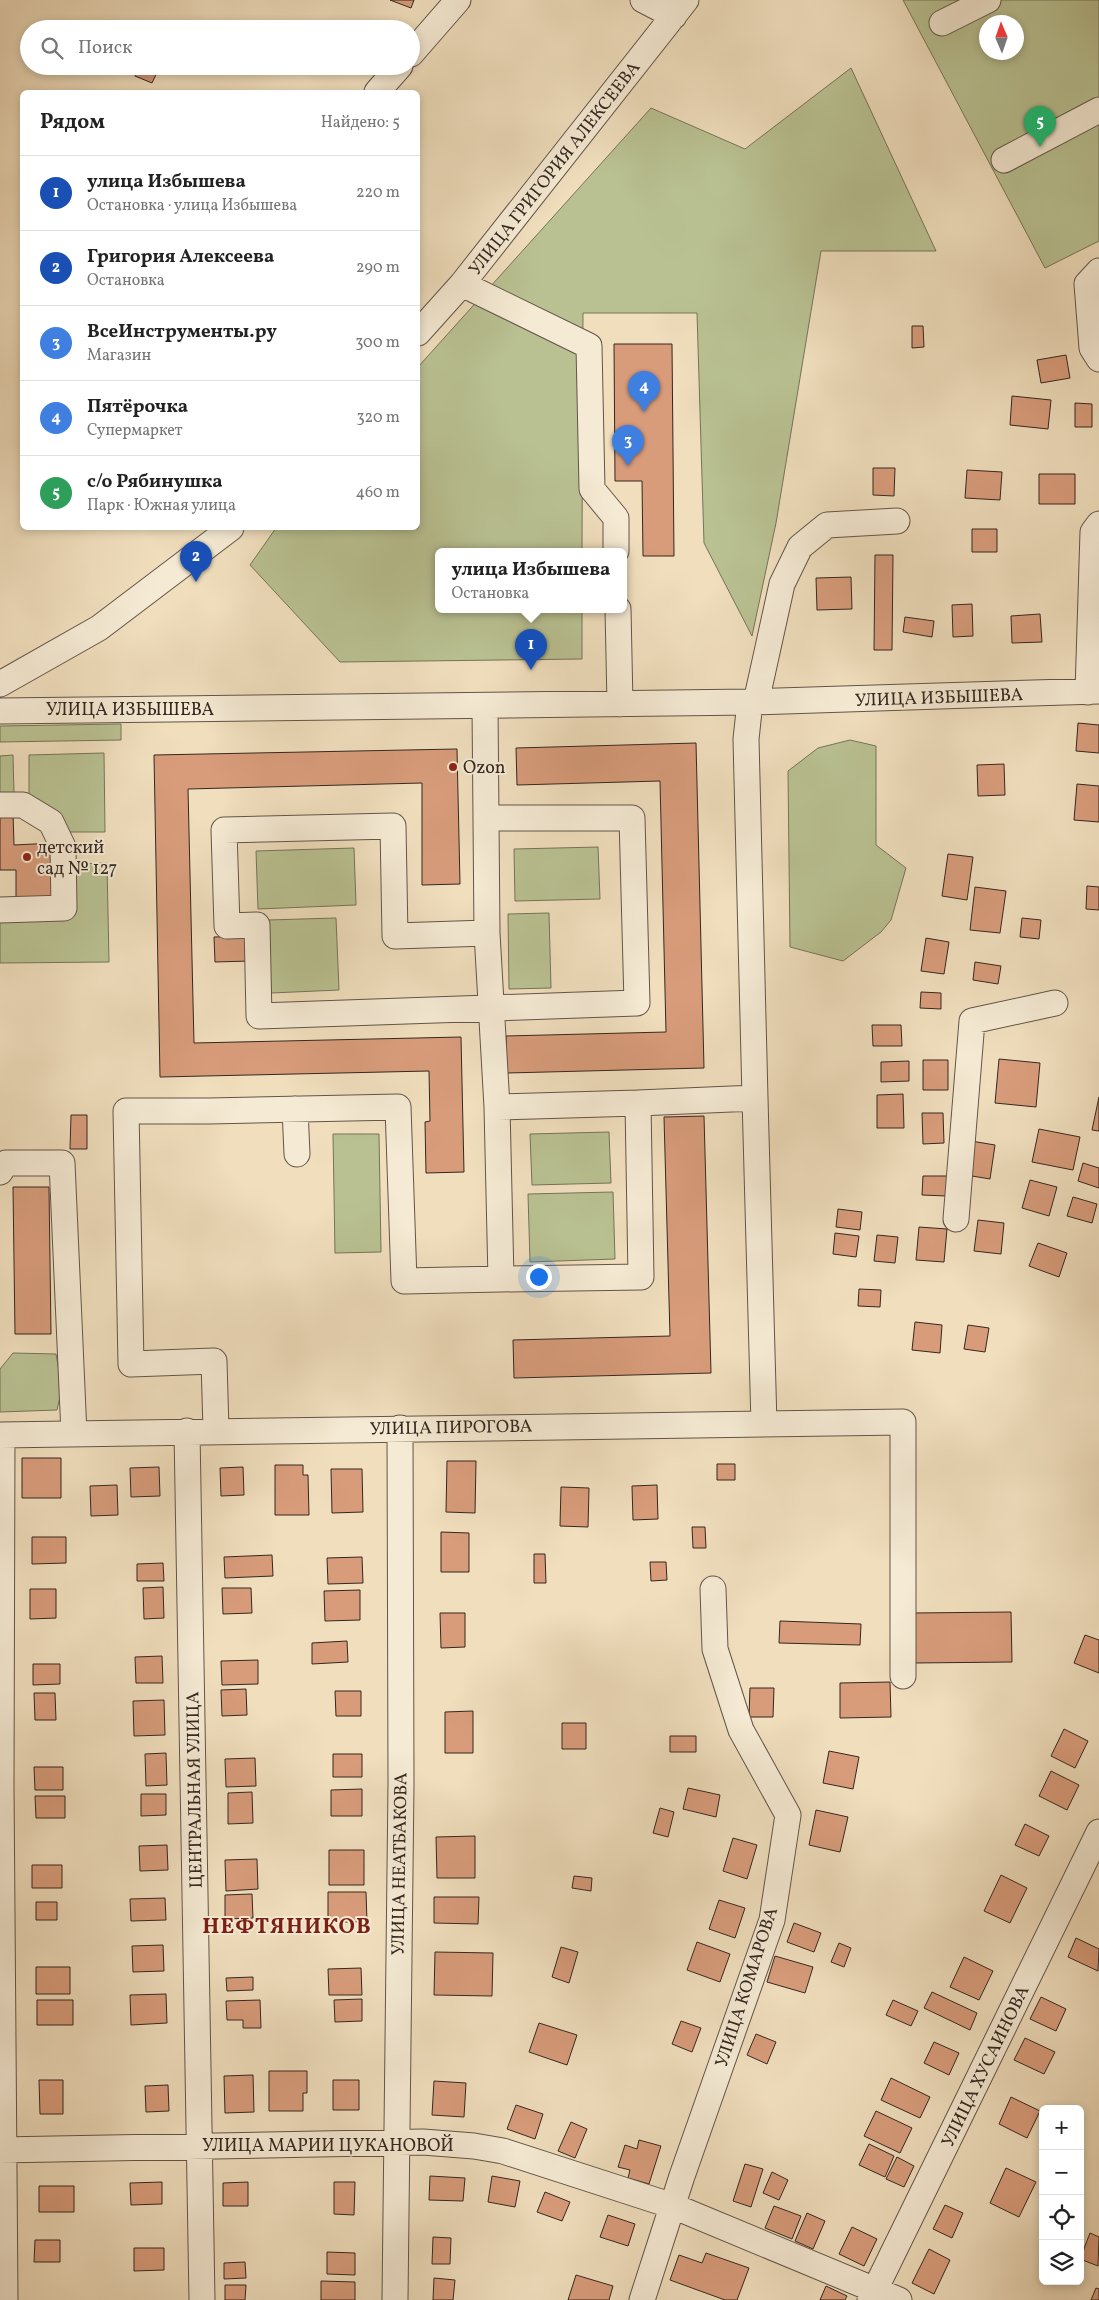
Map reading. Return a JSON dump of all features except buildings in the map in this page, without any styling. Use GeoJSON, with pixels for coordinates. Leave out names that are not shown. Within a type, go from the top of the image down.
{"type":"FeatureCollection","features":[{"type":"Feature","properties":{"kind":"street"},"geometry":{"type":"LineString","coordinates":[[420,44],[458,0]]}},
{"type":"Feature","properties":{"kind":"street"},"geometry":{"type":"LineString","coordinates":[[643,0],[680,8]]}},
{"type":"Feature","properties":{"kind":"street"},"geometry":{"type":"LineString","coordinates":[[942,23],[988,0]]}},
{"type":"Feature","properties":{"kind":"street","name":"УЛИЦА ГРИГОРИЯ АЛЕКСЕЕВА"},"geometry":{"type":"LineString","coordinates":[[420,331],[462,284],[680,8]]}},
{"type":"Feature","properties":{"kind":"street"},"geometry":{"type":"LineString","coordinates":[[379,90],[392,75]]}},
{"type":"Feature","properties":{"kind":"street"},"geometry":{"type":"LineString","coordinates":[[1004,160],[1099,110]]}},
{"type":"Feature","properties":{"kind":"street"},"geometry":{"type":"LineString","coordinates":[[1099,271],[1087,284],[1092,348],[1099,359]]}},
{"type":"Feature","properties":{"kind":"street"},"geometry":{"type":"LineString","coordinates":[[462,284],[589,346],[592,489],[616,518],[616,548]]}},
{"type":"Feature","properties":{"kind":"street"},"geometry":{"type":"LineString","coordinates":[[764,1424],[746,739],[753,702],[782,584],[800,547],[827,525],[897,521]]}},
{"type":"Feature","properties":{"kind":"street"},"geometry":{"type":"LineString","coordinates":[[1094,691],[1093,532],[1099,524]]}},
{"type":"Feature","properties":{"kind":"street"},"geometry":{"type":"LineString","coordinates":[[0,684],[99,628],[228,530]]}},
{"type":"Feature","properties":{"kind":"street"},"geometry":{"type":"LineString","coordinates":[[618,613],[620,704]]}},
{"type":"Feature","properties":{"kind":"street","name":"УЛИЦА ИЗБЫШЕВА"},"geometry":{"type":"LineString","coordinates":[[0,710],[753,702],[1094,691]]}},
{"type":"Feature","properties":{"kind":"street"},"geometry":{"type":"LineString","coordinates":[[485,706],[487,933],[497,1107],[501,1279]]}},
{"type":"Feature","properties":{"kind":"street"},"geometry":{"type":"LineString","coordinates":[[0,805],[23,805],[51,822],[64,847],[64,908],[0,910]]}},
{"type":"Feature","properties":{"kind":"street"},"geometry":{"type":"LineString","coordinates":[[487,818],[632,818],[637,1003],[492,1010],[260,1016],[257,925],[226,926],[224,830],[392,826],[395,936],[487,933]]}},
{"type":"Feature","properties":{"kind":"street"},"geometry":{"type":"LineString","coordinates":[[956,1219],[972,1021],[1055,1003]]}},
{"type":"Feature","properties":{"kind":"street"},"geometry":{"type":"LineString","coordinates":[[497,1107],[755,1098]]}},
{"type":"Feature","properties":{"kind":"street"},"geometry":{"type":"LineString","coordinates":[[216,1430],[214,1361],[131,1364],[126,1111],[398,1107],[404,1281],[641,1277],[638,1103]]}},
{"type":"Feature","properties":{"kind":"street"},"geometry":{"type":"LineString","coordinates":[[295,1109],[296,1154]]}},
{"type":"Feature","properties":{"kind":"street"},"geometry":{"type":"LineString","coordinates":[[0,1172],[6,1163],[62,1163],[74,1434]]}},
{"type":"Feature","properties":{"kind":"street","name":"УЛИЦА ПИРОГОВА"},"geometry":{"type":"LineString","coordinates":[[1,1434],[903,1422],[903,1676]]}},
{"type":"Feature","properties":{"kind":"street","name":"УЛИЦА НЕАТБАКОВА"},"geometry":{"type":"LineString","coordinates":[[395,2300],[401,1784],[400,1428]]}},
{"type":"Feature","properties":{"kind":"street","name":"ЦЕНТРАЛЬНАЯ УЛИЦА"},"geometry":{"type":"LineString","coordinates":[[187,1431],[202,2300]]}},
{"type":"Feature","properties":{"kind":"street"},"geometry":{"type":"LineString","coordinates":[[1,1434],[1,2150],[5,2300]]}},
{"type":"Feature","properties":{"kind":"street","name":"УЛИЦА КОМАРОВА"},"geometry":{"type":"LineString","coordinates":[[642,2300],[772,1920],[788,1815],[741,1730],[715,1649],[713,1589]]}},
{"type":"Feature","properties":{"kind":"street","name":"УЛИЦА ХУСАИНОВА"},"geometry":{"type":"LineString","coordinates":[[872,2295],[1099,1832]]}},
{"type":"Feature","properties":{"kind":"street","name":"УЛИЦА МАРИИ ЦУКАНОВОЙ"},"geometry":{"type":"LineString","coordinates":[[1,2150],[423,2142],[457,2144],[504,2151],[673,2206],[872,2295],[899,2300]]}},
{"type":"Feature","properties":{"kind":"green space"},"geometry":{"type":"Polygon","coordinates":[[[903,0],[1099,0],[1099,241],[1045,268],[903,0]]]}},
{"type":"Feature","properties":{"kind":"green space"},"geometry":{"type":"Polygon","coordinates":[[[851,68],[936,251],[821,251],[776,523],[752,636],[704,543],[697,313],[583,313],[582,548],[435,548],[435,613],[582,613],[582,659],[340,662],[250,565],[275,530],[420,530],[420,365],[651,108],[745,149],[851,68]]]}},
{"type":"Feature","properties":{"kind":"green space"},"geometry":{"type":"Polygon","coordinates":[[[121,724],[121,740],[0,742],[0,726],[121,724]]]}},
{"type":"Feature","properties":{"kind":"green space"},"geometry":{"type":"Polygon","coordinates":[[[850,740],[876,746],[876,845],[906,868],[891,920],[881,932],[843,961],[790,947],[788,771],[818,748],[850,740]]]}},
{"type":"Feature","properties":{"kind":"green space"},"geometry":{"type":"Polygon","coordinates":[[[104,753],[105,832],[67,832],[60,819],[52,810],[43,803],[29,798],[29,755],[104,753]]]}},
{"type":"Feature","properties":{"kind":"green space"},"geometry":{"type":"Polygon","coordinates":[[[13,755],[14,794],[0,794],[0,756],[13,755]]]}},
{"type":"Feature","properties":{"kind":"green space"},"geometry":{"type":"Polygon","coordinates":[[[598,847],[600,899],[515,901],[514,849],[598,847]]]}},
{"type":"Feature","properties":{"kind":"green space"},"geometry":{"type":"Polygon","coordinates":[[[354,848],[356,905],[258,909],[256,851],[354,848]]]}},
{"type":"Feature","properties":{"kind":"green space"},"geometry":{"type":"Polygon","coordinates":[[[107,863],[109,962],[0,963],[0,915],[70,864],[107,863]]]}},
{"type":"Feature","properties":{"kind":"green space"},"geometry":{"type":"Polygon","coordinates":[[[549,913],[551,988],[509,989],[508,914],[549,913]]]}},
{"type":"Feature","properties":{"kind":"green space"},"geometry":{"type":"Polygon","coordinates":[[[336,918],[339,990],[271,993],[268,920],[336,918]]]}},
{"type":"Feature","properties":{"kind":"green space"},"geometry":{"type":"Polygon","coordinates":[[[609,1132],[611,1183],[532,1185],[530,1134],[609,1132]]]}},
{"type":"Feature","properties":{"kind":"green space"},"geometry":{"type":"Polygon","coordinates":[[[333,1134],[379,1134],[381,1252],[335,1253],[333,1134]]]}},
{"type":"Feature","properties":{"kind":"green space"},"geometry":{"type":"Polygon","coordinates":[[[613,1192],[615,1259],[530,1262],[528,1194],[613,1192]]]}},
{"type":"Feature","properties":{"kind":"green space"},"geometry":{"type":"Polygon","coordinates":[[[13,1353],[56,1354],[62,1388],[57,1410],[0,1412],[0,1369],[13,1353]]]}},
{"type":"Feature","properties":{"kind":"place","name":"с/о Рябинушка"},"geometry":{"type":"Point","coordinates":[1040,147]}},
{"type":"Feature","properties":{"kind":"place","name":"Пятёрочка"},"geometry":{"type":"Point","coordinates":[644,412]}},
{"type":"Feature","properties":{"kind":"place","name":"ВсеИнструменты.ру"},"geometry":{"type":"Point","coordinates":[628,466]}},
{"type":"Feature","properties":{"kind":"place","name":"Григория Алексеева"},"geometry":{"type":"Point","coordinates":[196,582]}},
{"type":"Feature","properties":{"kind":"place","name":"улица Избышева"},"geometry":{"type":"Point","coordinates":[531,670]}},
{"type":"Feature","properties":{"kind":"place","name":"Ozon"},"geometry":{"type":"Point","coordinates":[453,767]}},
{"type":"Feature","properties":{"kind":"place","name":"детский сад № 127"},"geometry":{"type":"Point","coordinates":[27,857]}},
{"type":"Feature","properties":{"kind":"district","name":"НЕФТЯНИКОВ"},"geometry":{"type":"Point","coordinates":[287,1925]}}]}
